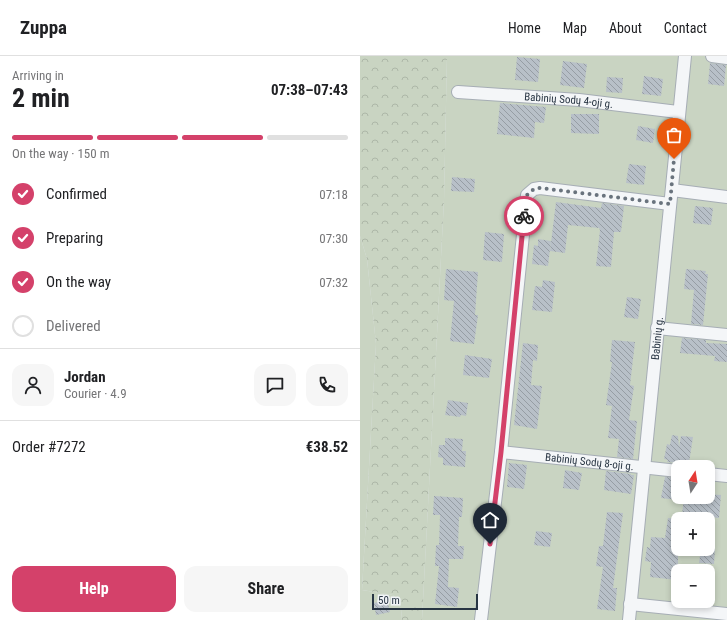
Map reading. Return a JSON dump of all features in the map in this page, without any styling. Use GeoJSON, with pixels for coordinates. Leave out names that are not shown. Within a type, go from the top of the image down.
{"type":"FeatureCollection","features":[{"type":"Feature","properties":{"kind":"street","name":"Babinių g."},"geometry":{"type":"LineString","coordinates":[[628,620],[672,190],[678,112],[685,56]]}},
{"type":"Feature","properties":{"kind":"street"},"geometry":{"type":"LineString","coordinates":[[712,56],[727,58]]}},
{"type":"Feature","properties":{"kind":"street","name":"Babinių Sodų 4-oji g."},"geometry":{"type":"LineString","coordinates":[[458,92],[579,100],[678,112]]}},
{"type":"Feature","properties":{"kind":"street"},"geometry":{"type":"LineString","coordinates":[[481,620],[501,452],[527,195],[534,189],[540,188],[670,204]]}},
{"type":"Feature","properties":{"kind":"street"},"geometry":{"type":"LineString","coordinates":[[672,190],[727,197]]}},
{"type":"Feature","properties":{"kind":"street"},"geometry":{"type":"LineString","coordinates":[[657,328],[727,335]]}},
{"type":"Feature","properties":{"kind":"street","name":"Babinių Sodų 8-oji g."},"geometry":{"type":"LineString","coordinates":[[501,452],[671,470]]}},
{"type":"Feature","properties":{"kind":"street"},"geometry":{"type":"LineString","coordinates":[[715,475],[727,476]]}},
{"type":"Feature","properties":{"kind":"street"},"geometry":{"type":"LineString","coordinates":[[630,604],[727,614]]}},
{"type":"Feature","properties":{"kind":"green space"},"geometry":{"type":"Polygon","coordinates":[[[360,56],[447,56],[444,200],[422,620],[402,620],[401,609],[393,595],[362,590],[376,344],[367,259],[360,236],[360,56]]]}},
{"type":"Feature","properties":{"kind":"green space"},"geometry":{"type":"Polygon","coordinates":[[[447,56],[727,56],[727,620],[422,620],[444,200],[447,56]]]}},
{"type":"Feature","properties":{"kind":"green space"},"geometry":{"type":"Polygon","coordinates":[[[360,236],[367,259],[376,344],[362,590],[393,595],[401,609],[402,620],[360,620],[360,236]]]}},
{"type":"Feature","properties":{"kind":"building"},"geometry":{"type":"Polygon","coordinates":[[[517,57],[540,59],[538,82],[515,80],[517,57]]]}},
{"type":"Feature","properties":{"kind":"building"},"geometry":{"type":"Polygon","coordinates":[[[563,61],[587,64],[584,88],[560,85],[563,61]]]}},
{"type":"Feature","properties":{"kind":"building"},"geometry":{"type":"Polygon","coordinates":[[[710,63],[726,65],[724,86],[708,84],[710,63]]]}},
{"type":"Feature","properties":{"kind":"building"},"geometry":{"type":"Polygon","coordinates":[[[644,76],[663,79],[661,96],[642,94],[644,76]]]}},
{"type":"Feature","properties":{"kind":"building"},"geometry":{"type":"Polygon","coordinates":[[[607,77],[623,78],[622,93],[606,92],[607,77]]]}},
{"type":"Feature","properties":{"kind":"building"},"geometry":{"type":"Polygon","coordinates":[[[500,103],[546,107],[544,123],[535,122],[534,138],[497,134],[500,103]]]}},
{"type":"Feature","properties":{"kind":"building"},"geometry":{"type":"Polygon","coordinates":[[[571,114],[599,114],[599,134],[571,133],[571,114]]]}},
{"type":"Feature","properties":{"kind":"building"},"geometry":{"type":"Polygon","coordinates":[[[638,126],[655,129],[653,143],[636,140],[638,126]]]}},
{"type":"Feature","properties":{"kind":"building"},"geometry":{"type":"Polygon","coordinates":[[[629,164],[646,166],[644,185],[626,183],[629,164]]]}},
{"type":"Feature","properties":{"kind":"building"},"geometry":{"type":"Polygon","coordinates":[[[452,177],[475,179],[474,192],[451,191],[452,177]]]}},
{"type":"Feature","properties":{"kind":"building"},"geometry":{"type":"Polygon","coordinates":[[[556,202],[601,208],[602,203],[624,206],[621,232],[614,232],[611,267],[596,266],[599,228],[568,225],[565,253],[550,251],[556,202]]]}},
{"type":"Feature","properties":{"kind":"building"},"geometry":{"type":"Polygon","coordinates":[[[695,206],[713,208],[711,225],[693,223],[695,206]]]}},
{"type":"Feature","properties":{"kind":"building"},"geometry":{"type":"Polygon","coordinates":[[[485,232],[504,234],[502,262],[483,260],[485,232]]]}},
{"type":"Feature","properties":{"kind":"building"},"geometry":{"type":"Polygon","coordinates":[[[538,239],[551,241],[548,266],[532,264],[534,245],[538,246],[538,239]]]}},
{"type":"Feature","properties":{"kind":"building"},"geometry":{"type":"Polygon","coordinates":[[[446,269],[478,272],[475,315],[478,315],[474,344],[450,341],[454,301],[444,300],[446,269]]]}},
{"type":"Feature","properties":{"kind":"building"},"geometry":{"type":"Polygon","coordinates":[[[686,269],[706,271],[705,274],[708,274],[703,325],[691,324],[694,290],[684,289],[686,269]]]}},
{"type":"Feature","properties":{"kind":"building"},"geometry":{"type":"Polygon","coordinates":[[[543,280],[555,282],[552,312],[532,310],[535,286],[542,287],[543,280]]]}},
{"type":"Feature","properties":{"kind":"building"},"geometry":{"type":"Polygon","coordinates":[[[627,297],[641,299],[638,319],[624,317],[627,297]]]}},
{"type":"Feature","properties":{"kind":"building"},"geometry":{"type":"Polygon","coordinates":[[[682,338],[706,340],[706,343],[727,344],[727,362],[714,361],[715,356],[680,353],[682,338]]]}},
{"type":"Feature","properties":{"kind":"building"},"geometry":{"type":"Polygon","coordinates":[[[612,340],[635,342],[630,385],[634,386],[629,420],[637,421],[633,459],[617,457],[619,439],[608,438],[612,406],[606,405],[612,362],[610,362],[612,340]]]}},
{"type":"Feature","properties":{"kind":"building"},"geometry":{"type":"Polygon","coordinates":[[[523,343],[538,345],[537,361],[533,360],[531,385],[542,386],[537,429],[514,425],[523,343]]]}},
{"type":"Feature","properties":{"kind":"building"},"geometry":{"type":"Polygon","coordinates":[[[465,355],[492,359],[489,378],[463,375],[465,355]]]}},
{"type":"Feature","properties":{"kind":"building"},"geometry":{"type":"Polygon","coordinates":[[[448,400],[468,403],[466,416],[461,415],[460,417],[445,415],[448,400]]]}},
{"type":"Feature","properties":{"kind":"building"},"geometry":{"type":"Polygon","coordinates":[[[672,435],[678,436],[679,447],[681,436],[693,437],[689,460],[671,460],[671,462],[667,462],[668,460],[664,459],[667,444],[670,445],[672,435]]]}},
{"type":"Feature","properties":{"kind":"building"},"geometry":{"type":"Polygon","coordinates":[[[445,438],[463,439],[462,451],[466,451],[465,467],[443,465],[443,458],[438,457],[439,445],[445,445],[445,438]]]}},
{"type":"Feature","properties":{"kind":"building"},"geometry":{"type":"Polygon","coordinates":[[[509,463],[527,465],[524,489],[507,487],[509,463]]]}},
{"type":"Feature","properties":{"kind":"building"},"geometry":{"type":"Polygon","coordinates":[[[565,470],[582,473],[579,490],[563,488],[565,470]]]}},
{"type":"Feature","properties":{"kind":"building"},"geometry":{"type":"Polygon","coordinates":[[[606,471],[634,475],[631,494],[604,490],[606,471]]]}},
{"type":"Feature","properties":{"kind":"building"},"geometry":{"type":"Polygon","coordinates":[[[665,477],[671,477],[671,499],[661,498],[665,477]]]}},
{"type":"Feature","properties":{"kind":"building"},"geometry":{"type":"Polygon","coordinates":[[[715,495],[721,495],[719,518],[715,518],[715,512],[682,512],[683,504],[715,504],[715,495]]]}},
{"type":"Feature","properties":{"kind":"building"},"geometry":{"type":"Polygon","coordinates":[[[434,496],[463,498],[462,517],[459,517],[458,546],[464,546],[463,559],[449,559],[448,587],[459,588],[457,607],[435,604],[439,566],[435,566],[436,545],[439,545],[440,515],[433,515],[434,496]]]}},
{"type":"Feature","properties":{"kind":"building"},"geometry":{"type":"Polygon","coordinates":[[[607,512],[623,513],[613,588],[617,588],[615,611],[597,609],[603,567],[596,566],[599,546],[603,546],[607,512]]]}},
{"type":"Feature","properties":{"kind":"building"},"geometry":{"type":"Polygon","coordinates":[[[668,518],[671,518],[671,556],[678,556],[678,564],[671,564],[671,579],[650,577],[651,562],[645,561],[647,547],[650,548],[651,537],[665,538],[668,518]]]}},
{"type":"Feature","properties":{"kind":"building"},"geometry":{"type":"Polygon","coordinates":[[[536,531],[552,533],[550,547],[534,545],[536,531]]]}},
{"type":"Feature","properties":{"kind":"building"},"geometry":{"type":"Polygon","coordinates":[[[700,556],[715,556],[714,564],[699,563],[700,556]]]}},
{"type":"Feature","properties":{"kind":"building"},"geometry":{"type":"Polygon","coordinates":[[[387,600],[390,612],[376,615],[374,603],[387,600]]]}},
{"type":"Feature","properties":{"kind":"way so far"},"geometry":{"type":"LineString","coordinates":[[524,216],[527,195],[530,191],[540,188],[670,204],[674,159]]}},
{"type":"Feature","properties":{"kind":"route"},"geometry":{"type":"LineString","coordinates":[[490,544],[501,452],[524,216]]}}]}
